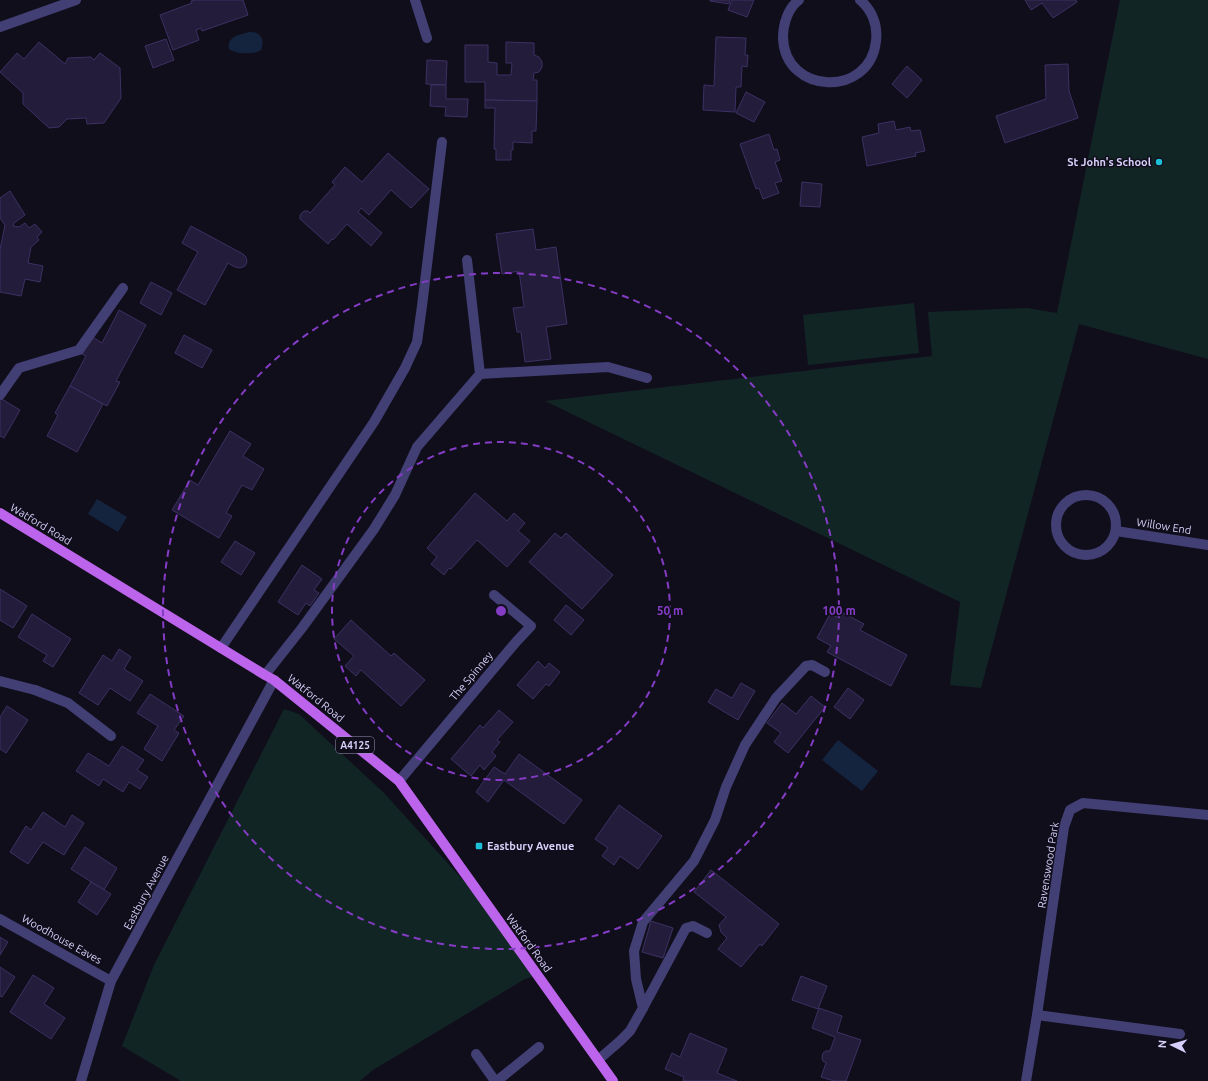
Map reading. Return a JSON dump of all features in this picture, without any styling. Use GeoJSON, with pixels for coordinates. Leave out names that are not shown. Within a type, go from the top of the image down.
{"type":"FeatureCollection","features":[{"type":"Feature","properties":{"kind":"main road","name":"Watford Road"},"geometry":{"type":"LineString","coordinates":[[0,513],[274,680],[399,781],[611,1080]]}},
{"type":"Feature","properties":{"kind":"street"},"geometry":{"type":"LineString","coordinates":[[0,27],[76,0]]}},
{"type":"Feature","properties":{"kind":"street"},"geometry":{"type":"LineString","coordinates":[[415,0],[427,38]]}},
{"type":"Feature","properties":{"kind":"street"},"geometry":{"type":"LineString","coordinates":[[800,0],[788,14],[783,29],[784,45],[789,60],[799,72],[813,80],[828,83],[844,81],[858,74],[868,63],[875,49],[877,34],[874,19],[866,6],[860,0]]}},
{"type":"Feature","properties":{"kind":"street"},"geometry":{"type":"LineString","coordinates":[[221,648],[374,422],[417,342],[442,142]]}},
{"type":"Feature","properties":{"kind":"street"},"geometry":{"type":"LineString","coordinates":[[467,260],[480,374]]}},
{"type":"Feature","properties":{"kind":"street"},"geometry":{"type":"LineString","coordinates":[[0,395],[19,368],[79,350],[123,288]]}},
{"type":"Feature","properties":{"kind":"street"},"geometry":{"type":"LineString","coordinates":[[265,675],[302,628],[374,529],[395,494],[417,447],[480,374],[608,367],[647,378]]}},
{"type":"Feature","properties":{"kind":"street"},"geometry":{"type":"LineString","coordinates":[[1080,495],[1090,495],[1099,498],[1107,504],[1113,512],[1116,521],[1116,531],[1106,548],[1097,553],[1088,555],[1078,554],[1069,550],[1062,542],[1058,534],[1056,524],[1058,514],[1063,506],[1071,499],[1080,495]]}},
{"type":"Feature","properties":{"kind":"street","name":"Willow End"},"geometry":{"type":"LineString","coordinates":[[1116,531],[1208,545]]}},
{"type":"Feature","properties":{"kind":"street","name":"The Spinney"},"geometry":{"type":"LineString","coordinates":[[399,781],[531,626],[494,595]]}},
{"type":"Feature","properties":{"kind":"street"},"geometry":{"type":"LineString","coordinates":[[643,1008],[636,979],[634,951],[643,922],[694,861],[715,820],[726,787],[745,745],[776,698],[806,666],[812,665],[825,672]]}},
{"type":"Feature","properties":{"kind":"street","name":"Eastbury Avenue"},"geometry":{"type":"LineString","coordinates":[[81,1081],[111,981],[274,680]]}},
{"type":"Feature","properties":{"kind":"street"},"geometry":{"type":"LineString","coordinates":[[0,681],[35,690],[68,703],[111,736]]}},
{"type":"Feature","properties":{"kind":"street","name":"Ravenswood Park"},"geometry":{"type":"LineString","coordinates":[[1026,1081],[1064,827],[1070,810],[1083,803],[1208,815]]}},
{"type":"Feature","properties":{"kind":"street","name":"Woodhouse Eaves"},"geometry":{"type":"LineString","coordinates":[[0,918],[111,981]]}},
{"type":"Feature","properties":{"kind":"street"},"geometry":{"type":"LineString","coordinates":[[598,1060],[630,1031],[686,928],[692,926],[707,933]]}},
{"type":"Feature","properties":{"kind":"street"},"geometry":{"type":"LineString","coordinates":[[1037,1015],[1180,1034]]}},
{"type":"Feature","properties":{"kind":"street"},"geometry":{"type":"LineString","coordinates":[[476,1054],[496,1081],[539,1047]]}},
{"type":"Feature","properties":{"kind":"green space"},"geometry":{"type":"Polygon","coordinates":[[[1120,0],[1208,0],[1208,359],[1079,324],[981,688],[950,685],[960,602],[545,401],[932,356],[928,312],[1027,308],[1057,313],[1120,0]]]}},
{"type":"Feature","properties":{"kind":"green space"},"geometry":{"type":"Polygon","coordinates":[[[914,303],[919,353],[808,365],[803,315],[914,303]]]}},
{"type":"Feature","properties":{"kind":"green space"},"geometry":{"type":"Polygon","coordinates":[[[284,709],[299,714],[384,793],[482,901],[534,976],[525,979],[373,1070],[360,1081],[181,1081],[122,1046],[154,965],[284,709]]]}},
{"type":"Feature","properties":{"kind":"water"},"geometry":{"type":"Polygon","coordinates":[[[249,32],[256,33],[261,37],[261,50],[254,53],[245,53],[232,51],[229,49],[230,41],[234,37],[249,32]]]}},
{"type":"Feature","properties":{"kind":"water"},"geometry":{"type":"Polygon","coordinates":[[[97,499],[127,517],[118,532],[88,514],[97,499]]]}},
{"type":"Feature","properties":{"kind":"water"},"geometry":{"type":"Polygon","coordinates":[[[838,740],[878,771],[862,791],[822,760],[838,740]]]}},
{"type":"Feature","properties":{"kind":"building"},"geometry":{"type":"Polygon","coordinates":[[[243,0],[248,15],[202,31],[201,28],[196,30],[199,40],[173,50],[160,15],[192,3],[191,1],[243,0]]]}},
{"type":"Feature","properties":{"kind":"building"},"geometry":{"type":"Polygon","coordinates":[[[710,0],[730,0],[729,4],[710,0]]]}},
{"type":"Feature","properties":{"kind":"building"},"geometry":{"type":"Polygon","coordinates":[[[732,0],[754,0],[747,17],[728,10],[732,0]]]}},
{"type":"Feature","properties":{"kind":"building"},"geometry":{"type":"Polygon","coordinates":[[[1025,0],[1076,0],[1077,2],[1053,18],[1042,3],[1031,10],[1025,0]]]}},
{"type":"Feature","properties":{"kind":"building"},"geometry":{"type":"Polygon","coordinates":[[[716,37],[746,38],[745,55],[748,55],[747,67],[742,66],[741,87],[736,87],[735,112],[703,110],[704,85],[714,86],[716,37]]]}},
{"type":"Feature","properties":{"kind":"building"},"geometry":{"type":"Polygon","coordinates":[[[166,39],[174,60],[153,68],[145,46],[166,39]]]}},
{"type":"Feature","properties":{"kind":"building"},"geometry":{"type":"Polygon","coordinates":[[[39,42],[65,64],[68,58],[91,57],[94,60],[100,53],[120,68],[121,98],[104,123],[87,124],[86,118],[67,119],[59,127],[49,128],[23,104],[23,93],[0,72],[17,53],[24,59],[39,42]]]}},
{"type":"Feature","properties":{"kind":"building"},"geometry":{"type":"Polygon","coordinates":[[[506,42],[534,43],[534,55],[539,57],[542,62],[542,67],[539,72],[534,73],[533,80],[537,80],[537,101],[485,100],[485,82],[465,82],[465,45],[488,45],[488,62],[497,63],[497,75],[511,75],[512,63],[506,63],[506,42]]]}},
{"type":"Feature","properties":{"kind":"building"},"geometry":{"type":"Polygon","coordinates":[[[427,60],[447,61],[446,85],[426,84],[427,60]]]}},
{"type":"Feature","properties":{"kind":"building"},"geometry":{"type":"Polygon","coordinates":[[[1068,64],[1069,91],[1078,118],[1005,143],[996,116],[1046,99],[1045,65],[1068,64]]]}},
{"type":"Feature","properties":{"kind":"building"},"geometry":{"type":"Polygon","coordinates":[[[907,66],[922,80],[907,98],[892,84],[907,66]]]}},
{"type":"Feature","properties":{"kind":"building"},"geometry":{"type":"Polygon","coordinates":[[[431,85],[446,85],[446,99],[468,99],[467,117],[445,116],[446,107],[430,106],[431,85]]]}},
{"type":"Feature","properties":{"kind":"building"},"geometry":{"type":"Polygon","coordinates":[[[746,92],[765,102],[754,122],[736,113],[746,92]]]}},
{"type":"Feature","properties":{"kind":"building"},"geometry":{"type":"Polygon","coordinates":[[[485,100],[537,101],[536,131],[532,131],[532,143],[513,142],[511,160],[496,160],[496,149],[494,149],[495,108],[485,108],[485,100]]]}},
{"type":"Feature","properties":{"kind":"building"},"geometry":{"type":"Polygon","coordinates":[[[894,121],[896,130],[910,127],[911,131],[920,130],[925,151],[915,153],[916,156],[867,166],[862,137],[879,133],[878,124],[894,121]]]}},
{"type":"Feature","properties":{"kind":"building"},"geometry":{"type":"Polygon","coordinates":[[[769,134],[774,150],[777,149],[780,160],[775,162],[782,181],[775,183],[779,193],[763,199],[759,188],[756,189],[740,144],[769,134]]]}},
{"type":"Feature","properties":{"kind":"building"},"geometry":{"type":"Polygon","coordinates":[[[388,153],[429,189],[411,208],[391,190],[369,215],[361,208],[358,212],[382,233],[371,246],[347,224],[328,244],[300,219],[300,215],[304,211],[308,211],[310,213],[335,185],[332,182],[345,167],[362,182],[388,153]]]}},
{"type":"Feature","properties":{"kind":"building"},"geometry":{"type":"Polygon","coordinates":[[[802,182],[822,184],[820,207],[800,206],[802,182]]]}},
{"type":"Feature","properties":{"kind":"building"},"geometry":{"type":"Polygon","coordinates":[[[10,191],[25,215],[14,223],[13,226],[19,227],[25,223],[29,228],[35,224],[42,232],[37,237],[39,240],[31,247],[28,263],[43,266],[40,282],[25,279],[21,296],[0,292],[0,250],[5,225],[0,218],[0,198],[10,191]]]}},
{"type":"Feature","properties":{"kind":"building"},"geometry":{"type":"Polygon","coordinates":[[[191,226],[243,254],[246,257],[247,262],[245,266],[240,268],[228,263],[205,305],[177,290],[198,252],[182,243],[191,226]]]}},
{"type":"Feature","properties":{"kind":"building"},"geometry":{"type":"Polygon","coordinates":[[[533,229],[536,250],[556,247],[567,324],[546,327],[551,359],[525,362],[521,332],[517,332],[513,308],[524,307],[519,271],[502,274],[496,234],[533,229]]]}},
{"type":"Feature","properties":{"kind":"building"},"geometry":{"type":"Polygon","coordinates":[[[151,282],[172,293],[161,315],[140,303],[151,282]]]}},
{"type":"Feature","properties":{"kind":"building"},"geometry":{"type":"Polygon","coordinates":[[[119,310],[146,325],[116,381],[120,382],[107,406],[70,386],[86,356],[82,354],[91,336],[102,343],[119,310]]]}},
{"type":"Feature","properties":{"kind":"building"},"geometry":{"type":"Polygon","coordinates":[[[184,335],[212,350],[202,368],[175,353],[184,335]]]}},
{"type":"Feature","properties":{"kind":"building"},"geometry":{"type":"Polygon","coordinates":[[[70,386],[103,404],[77,452],[47,436],[58,415],[55,413],[70,386]]]}},
{"type":"Feature","properties":{"kind":"building"},"geometry":{"type":"Polygon","coordinates":[[[0,398],[20,410],[4,438],[0,436],[0,398]]]}},
{"type":"Feature","properties":{"kind":"building"},"geometry":{"type":"Polygon","coordinates":[[[230,431],[251,444],[243,456],[264,469],[252,490],[242,485],[226,513],[232,516],[219,538],[172,510],[190,480],[198,485],[230,431]]]}},
{"type":"Feature","properties":{"kind":"building"},"geometry":{"type":"Polygon","coordinates":[[[475,493],[507,521],[514,513],[525,523],[518,531],[530,541],[507,567],[477,540],[444,575],[431,564],[437,557],[427,548],[475,493]]]}},
{"type":"Feature","properties":{"kind":"building"},"geometry":{"type":"Polygon","coordinates":[[[555,533],[561,538],[566,533],[613,575],[582,609],[529,562],[555,533]]]}},
{"type":"Feature","properties":{"kind":"building"},"geometry":{"type":"Polygon","coordinates":[[[235,541],[255,553],[241,575],[221,562],[235,541]]]}},
{"type":"Feature","properties":{"kind":"building"},"geometry":{"type":"Polygon","coordinates":[[[302,565],[322,579],[314,590],[319,593],[310,606],[306,603],[298,615],[278,602],[302,565]]]}},
{"type":"Feature","properties":{"kind":"building"},"geometry":{"type":"Polygon","coordinates":[[[0,589],[27,606],[13,628],[0,620],[0,589]]]}},
{"type":"Feature","properties":{"kind":"building"},"geometry":{"type":"Polygon","coordinates":[[[566,605],[584,620],[571,635],[554,620],[566,605]]]}},
{"type":"Feature","properties":{"kind":"building"},"geometry":{"type":"Polygon","coordinates":[[[840,611],[864,624],[860,630],[907,655],[891,686],[827,652],[831,646],[817,638],[830,614],[837,617],[840,611]]]}},
{"type":"Feature","properties":{"kind":"building"},"geometry":{"type":"Polygon","coordinates":[[[32,614],[71,639],[53,667],[43,661],[47,655],[18,637],[32,614]]]}},
{"type":"Feature","properties":{"kind":"building"},"geometry":{"type":"Polygon","coordinates":[[[351,620],[391,656],[394,653],[425,680],[401,706],[361,670],[356,676],[345,666],[354,656],[334,639],[351,620]]]}},
{"type":"Feature","properties":{"kind":"building"},"geometry":{"type":"Polygon","coordinates":[[[119,649],[131,657],[124,669],[143,681],[130,701],[110,688],[98,705],[79,693],[103,655],[112,661],[119,649]]]}},
{"type":"Feature","properties":{"kind":"building"},"geometry":{"type":"Polygon","coordinates":[[[538,661],[545,668],[549,663],[560,672],[549,686],[546,684],[533,699],[517,685],[538,661]]]}},
{"type":"Feature","properties":{"kind":"building"},"geometry":{"type":"Polygon","coordinates":[[[741,683],[755,691],[738,720],[708,702],[716,689],[732,698],[741,683]]]}},
{"type":"Feature","properties":{"kind":"building"},"geometry":{"type":"Polygon","coordinates":[[[848,688],[864,700],[850,719],[834,707],[848,688]]]}},
{"type":"Feature","properties":{"kind":"building"},"geometry":{"type":"Polygon","coordinates":[[[150,694],[184,716],[174,730],[179,733],[162,761],[144,749],[158,726],[137,713],[150,694]]]}},
{"type":"Feature","properties":{"kind":"building"},"geometry":{"type":"Polygon","coordinates":[[[811,696],[825,707],[788,753],[774,742],[781,733],[767,723],[782,703],[796,714],[811,696]]]}},
{"type":"Feature","properties":{"kind":"building"},"geometry":{"type":"Polygon","coordinates":[[[7,706],[28,720],[6,753],[0,749],[0,717],[7,706]]]}},
{"type":"Feature","properties":{"kind":"building"},"geometry":{"type":"Polygon","coordinates":[[[499,710],[513,722],[497,740],[500,742],[492,752],[496,756],[484,770],[480,765],[471,776],[451,759],[480,725],[483,728],[499,710]]]}},
{"type":"Feature","properties":{"kind":"building"},"geometry":{"type":"Polygon","coordinates":[[[122,746],[144,760],[137,770],[148,777],[140,789],[129,782],[123,792],[103,779],[99,786],[76,771],[88,753],[109,766],[122,746]]]}},
{"type":"Feature","properties":{"kind":"building"},"geometry":{"type":"Polygon","coordinates":[[[519,754],[582,800],[564,824],[504,780],[488,802],[476,792],[494,767],[505,774],[519,754]]]}},
{"type":"Feature","properties":{"kind":"building"},"geometry":{"type":"Polygon","coordinates":[[[619,805],[662,836],[638,869],[620,856],[614,865],[602,856],[608,848],[595,839],[619,805]]]}},
{"type":"Feature","properties":{"kind":"building"},"geometry":{"type":"Polygon","coordinates":[[[43,812],[65,827],[72,815],[84,823],[64,855],[43,842],[28,864],[10,852],[26,826],[31,830],[43,812]]]}},
{"type":"Feature","properties":{"kind":"building"},"geometry":{"type":"Polygon","coordinates":[[[85,847],[117,868],[104,890],[71,869],[85,847]]]}},
{"type":"Feature","properties":{"kind":"building"},"geometry":{"type":"Polygon","coordinates":[[[711,870],[779,924],[762,946],[760,944],[741,967],[718,949],[727,938],[721,932],[719,925],[726,917],[694,892],[711,870]]]}},
{"type":"Feature","properties":{"kind":"building"},"geometry":{"type":"Polygon","coordinates":[[[91,882],[111,894],[97,915],[78,902],[91,882]]]}},
{"type":"Feature","properties":{"kind":"building"},"geometry":{"type":"Polygon","coordinates":[[[651,921],[673,928],[663,958],[642,952],[651,921]]]}},
{"type":"Feature","properties":{"kind":"building"},"geometry":{"type":"Polygon","coordinates":[[[0,937],[8,942],[0,955],[0,937]]]}},
{"type":"Feature","properties":{"kind":"building"},"geometry":{"type":"Polygon","coordinates":[[[0,967],[15,977],[2,997],[0,996],[0,967]]]}},
{"type":"Feature","properties":{"kind":"building"},"geometry":{"type":"Polygon","coordinates":[[[33,975],[54,988],[44,1004],[65,1018],[51,1039],[10,1012],[33,975]]]}},
{"type":"Feature","properties":{"kind":"building"},"geometry":{"type":"Polygon","coordinates":[[[801,976],[827,986],[818,1009],[792,1000],[801,976]]]}},
{"type":"Feature","properties":{"kind":"building"},"geometry":{"type":"Polygon","coordinates":[[[819,1008],[842,1016],[837,1032],[861,1040],[846,1081],[834,1081],[821,1077],[826,1063],[823,1061],[823,1053],[830,1051],[835,1037],[812,1028],[819,1008]]]}},
{"type":"Feature","properties":{"kind":"building"},"geometry":{"type":"Polygon","coordinates":[[[690,1033],[727,1049],[717,1073],[737,1081],[683,1081],[684,1077],[665,1069],[672,1053],[680,1057],[690,1033]]]}},
{"type":"Feature","properties":{"kind":"place","name":"St John's School"},"geometry":{"type":"Point","coordinates":[1159,162]}},
{"type":"Feature","properties":{"kind":"place","name":"Eastbury Avenue"},"geometry":{"type":"Point","coordinates":[479,846]}}]}
